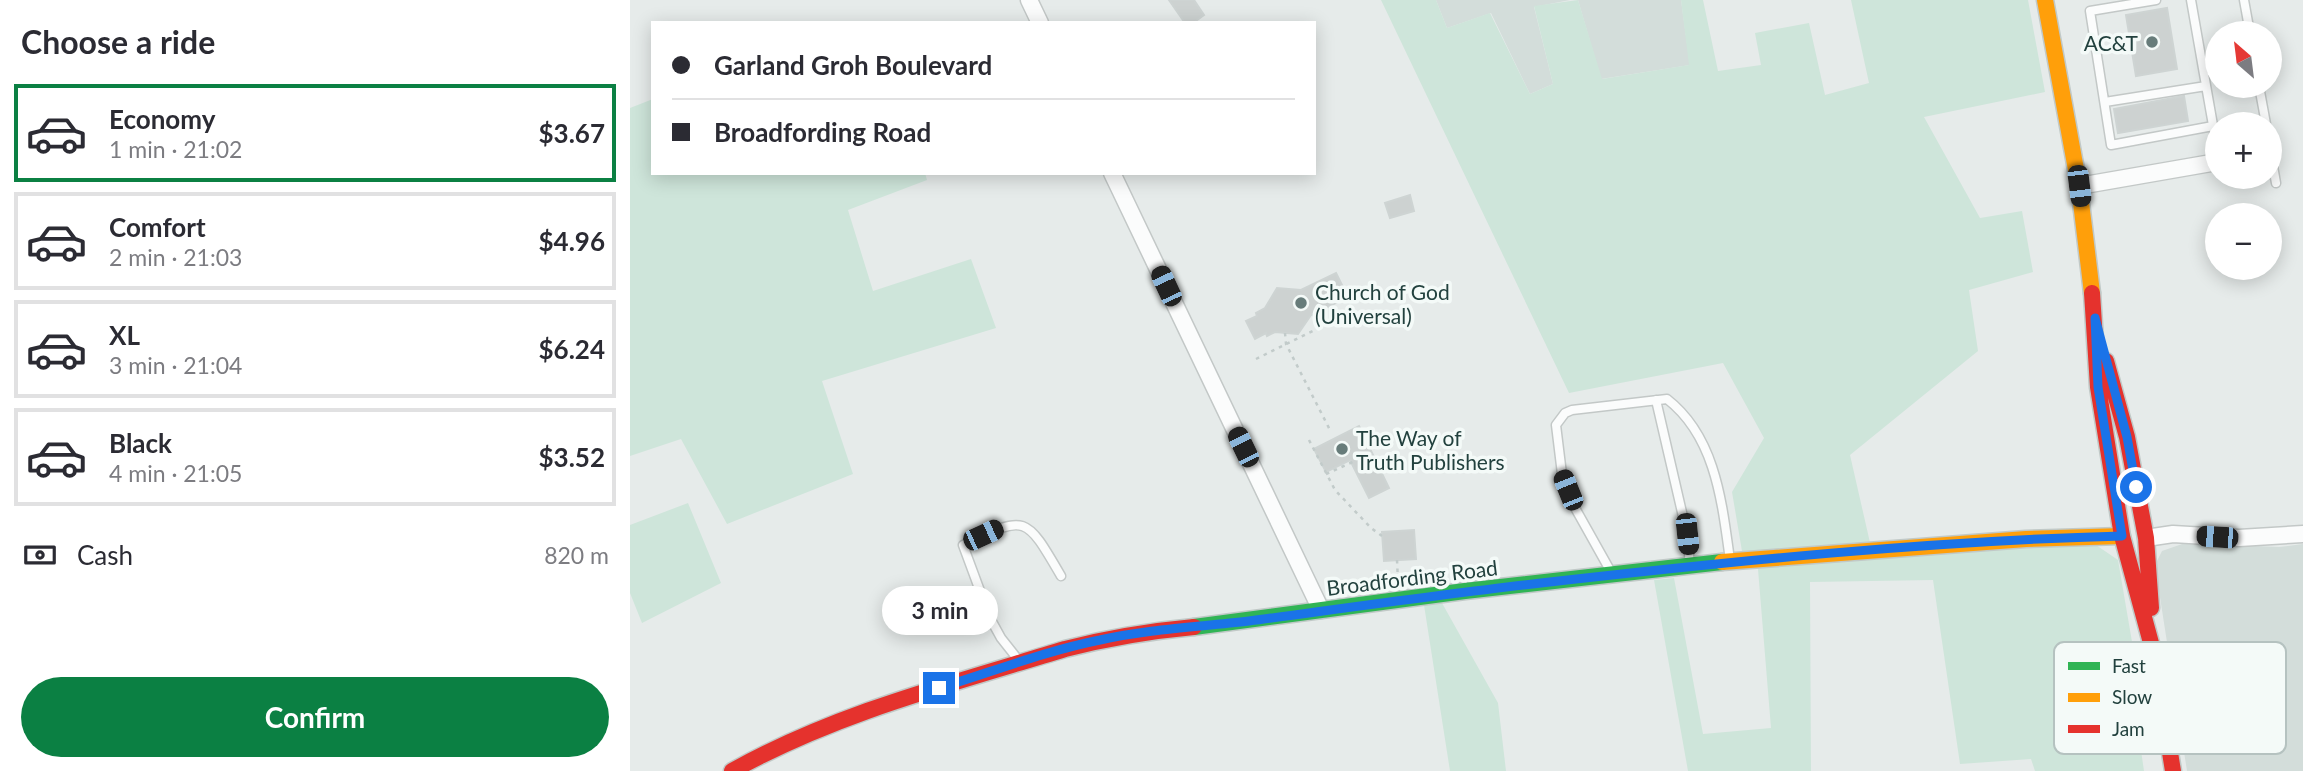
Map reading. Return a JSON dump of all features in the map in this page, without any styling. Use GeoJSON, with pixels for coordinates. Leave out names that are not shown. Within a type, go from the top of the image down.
{"type":"FeatureCollection","features":[{"type":"Feature","properties":{"kind":"street"},"geometry":{"type":"LineString","coordinates":[[1029,0],[1039,21]]}},
{"type":"Feature","properties":{"kind":"street"},"geometry":{"type":"LineString","coordinates":[[2045,0],[2079,186],[2095,318],[2098,387],[2122,536],[2151,642]]}},
{"type":"Feature","properties":{"kind":"street"},"geometry":{"type":"LineString","coordinates":[[2079,186],[2205,164]]}},
{"type":"Feature","properties":{"kind":"street"},"geometry":{"type":"LineString","coordinates":[[1113,175],[1321,610]]}},
{"type":"Feature","properties":{"kind":"street"},"geometry":{"type":"LineString","coordinates":[[2095,318],[2127,437],[2146,538],[2153,642]]}},
{"type":"Feature","properties":{"kind":"street"},"geometry":{"type":"LineString","coordinates":[[2127,437],[2122,536],[2150,604]]}},
{"type":"Feature","properties":{"kind":"street"},"geometry":{"type":"LineString","coordinates":[[2146,538],[2173,534],[2239,538],[2303,534]]}},
{"type":"Feature","properties":{"kind":"street","name":"Broadfording Road"},"geometry":{"type":"LineString","coordinates":[[732,771],[773,748],[848,716],[1020,662],[1100,640],[1158,630],[1731,562],[2026,539],[2122,536]]}},
{"type":"Feature","properties":{"kind":"lane"},"geometry":{"type":"LineString","coordinates":[[2156,0],[2090,11],[2111,145],[2205,127]]}},
{"type":"Feature","properties":{"kind":"lane"},"geometry":{"type":"LineString","coordinates":[[2191,0],[2205,80]]}},
{"type":"Feature","properties":{"kind":"lane"},"geometry":{"type":"LineString","coordinates":[[2244,0],[2248,21]]}},
{"type":"Feature","properties":{"kind":"lane"},"geometry":{"type":"LineString","coordinates":[[2105,102],[2205,86]]}},
{"type":"Feature","properties":{"kind":"lane"},"geometry":{"type":"LineString","coordinates":[[1612,575],[1574,506],[1562,474],[1556,425],[1564,413],[1572,410],[1667,399],[1674,405],[1687,418],[1709,452],[1723,507],[1731,562]]}},
{"type":"Feature","properties":{"kind":"lane"},"geometry":{"type":"LineString","coordinates":[[1656,400],[1687,534],[1690,566]]}},
{"type":"Feature","properties":{"kind":"lane"},"geometry":{"type":"LineString","coordinates":[[1020,662],[1001,638],[990,618],[963,545],[1003,526],[1014,523],[1024,526],[1042,545],[1060,576]]}},
{"type":"Feature","properties":{"kind":"path"},"geometry":{"type":"LineString","coordinates":[[1256,359],[1319,328],[1325,307]]}},
{"type":"Feature","properties":{"kind":"path"},"geometry":{"type":"LineString","coordinates":[[1313,314],[1319,328]]}},
{"type":"Feature","properties":{"kind":"path"},"geometry":{"type":"LineString","coordinates":[[1285,333],[1286,344],[1329,430]]}},
{"type":"Feature","properties":{"kind":"path"},"geometry":{"type":"LineString","coordinates":[[1309,440],[1342,498],[1382,536]]}},
{"type":"Feature","properties":{"kind":"path"},"geometry":{"type":"LineString","coordinates":[[1326,474],[1357,460]]}},
{"type":"Feature","properties":{"kind":"path"},"geometry":{"type":"LineString","coordinates":[[1397,560],[1399,600]]}},
{"type":"Feature","properties":{"kind":"shaded area"},"geometry":{"type":"Polygon","coordinates":[[[1436,0],[1570,0],[1534,7],[1553,84],[1530,94],[1491,13],[1447,28],[1436,0]]]}},
{"type":"Feature","properties":{"kind":"shaded area"},"geometry":{"type":"Polygon","coordinates":[[[1578,0],[1681,0],[1690,65],[1601,79],[1578,0]]]}},
{"type":"Feature","properties":{"kind":"shaded area"},"geometry":{"type":"Polygon","coordinates":[[[2185,543],[2279,547],[2303,544],[2303,771],[2187,771],[2184,754],[2286,754],[2286,642],[2167,642],[2155,565],[2162,551],[2185,543]]]}},
{"type":"Feature","properties":{"kind":"green space"},"geometry":{"type":"Polygon","coordinates":[[[1381,0],[1436,0],[1447,28],[1490,13],[1530,94],[1553,84],[1534,6],[1578,0],[1602,79],[1689,65],[1681,0],[1703,0],[1718,71],[1761,65],[1755,33],[1809,23],[1825,95],[1869,83],[1851,0],[2028,0],[2045,92],[1924,117],[1980,218],[2022,211],[2033,272],[1969,290],[1978,351],[1850,455],[1871,547],[2077,532],[2118,560],[2132,642],[2054,642],[2054,754],[2142,754],[2144,771],[2035,771],[2031,759],[1960,764],[1933,580],[1810,582],[1811,771],[1688,771],[1654,580],[1674,578],[1703,734],[1771,728],[1757,557],[1743,557],[1732,492],[1764,438],[1723,363],[1569,393],[1381,0]]]}},
{"type":"Feature","properties":{"kind":"green space"},"geometry":{"type":"Polygon","coordinates":[[[651,100],[651,175],[926,175],[927,180],[848,210],[873,291],[971,259],[996,328],[822,381],[853,474],[727,524],[681,439],[630,456],[630,108],[651,100]]]}},
{"type":"Feature","properties":{"kind":"green space"},"geometry":{"type":"Polygon","coordinates":[[[688,503],[721,583],[642,623],[630,593],[630,525],[688,503]]]}},
{"type":"Feature","properties":{"kind":"green space"},"geometry":{"type":"Polygon","coordinates":[[[1442,603],[1498,703],[1506,771],[1450,771],[1424,605],[1442,603]]]}},
{"type":"Feature","properties":{"kind":"building"},"geometry":{"type":"Polygon","coordinates":[[[1169,0],[1194,0],[1204,15],[1196,21],[1184,21],[1169,0]]]}},
{"type":"Feature","properties":{"kind":"building","name":"AC&T"},"geometry":{"type":"Polygon","coordinates":[[[2167,8],[2177,69],[2136,76],[2126,15],[2167,8]]]}},
{"type":"Feature","properties":{"kind":"building","name":"AC&T"},"geometry":{"type":"Polygon","coordinates":[[[2184,96],[2188,121],[2118,133],[2114,109],[2184,96]]]}},
{"type":"Feature","properties":{"kind":"building"},"geometry":{"type":"Polygon","coordinates":[[[1410,195],[1414,211],[1390,218],[1385,203],[1410,195]]]}},
{"type":"Feature","properties":{"kind":"building","name":"Church of God (Universal)"},"geometry":{"type":"Polygon","coordinates":[[[1336,273],[1348,297],[1311,315],[1298,334],[1275,332],[1267,336],[1266,333],[1255,339],[1246,321],[1265,308],[1277,288],[1301,290],[1336,273]]]}},
{"type":"Feature","properties":{"kind":"building"},"geometry":{"type":"Polygon","coordinates":[[[1359,426],[1389,488],[1369,498],[1350,460],[1326,472],[1314,449],[1359,426]]]}},
{"type":"Feature","properties":{"kind":"building"},"geometry":{"type":"Polygon","coordinates":[[[1414,530],[1416,559],[1384,561],[1382,532],[1414,530]]]}},
{"type":"Feature","properties":{"kind":"traffic: fast"},"geometry":{"type":"LineString","coordinates":[[1194,627],[1465,591],[1722,562]]}},
{"type":"Feature","properties":{"kind":"traffic: slow"},"geometry":{"type":"LineString","coordinates":[[2045,0],[2079,186],[2092,293]]}},
{"type":"Feature","properties":{"kind":"traffic: slow"},"geometry":{"type":"LineString","coordinates":[[1722,562],[2026,539],[2122,536]]}},
{"type":"Feature","properties":{"kind":"traffic: jam"},"geometry":{"type":"LineString","coordinates":[[2092,293],[2098,387],[2122,536],[2151,642]]}},
{"type":"Feature","properties":{"kind":"traffic: jam"},"geometry":{"type":"LineString","coordinates":[[2106,361],[2127,437],[2146,538],[2151,608]]}},
{"type":"Feature","properties":{"kind":"traffic: jam"},"geometry":{"type":"LineString","coordinates":[[732,771],[812,732],[895,701],[1081,645],[1129,635],[1194,627]]}},
{"type":"Feature","properties":{"kind":"traffic: jam"},"geometry":{"type":"LineString","coordinates":[[2170,754],[2173,771]]}},
{"type":"Feature","properties":{"kind":"place","name":"AC&T"},"geometry":{"type":"Point","coordinates":[2152,42]}},
{"type":"Feature","properties":{"kind":"place","name":"Church of God (Universal)"},"geometry":{"type":"Point","coordinates":[1301,303]}},
{"type":"Feature","properties":{"kind":"place","name":"The Way of Truth Publishers"},"geometry":{"type":"Point","coordinates":[1342,449]}},
{"type":"Feature","properties":{"kind":"route"},"geometry":{"type":"LineString","coordinates":[[939,688],[1065,649],[1158,630],[1223,624],[1465,591],[1726,562],[2026,539],[2122,536],[2098,387],[2095,318],[2127,437],[2136,487]]}}]}
